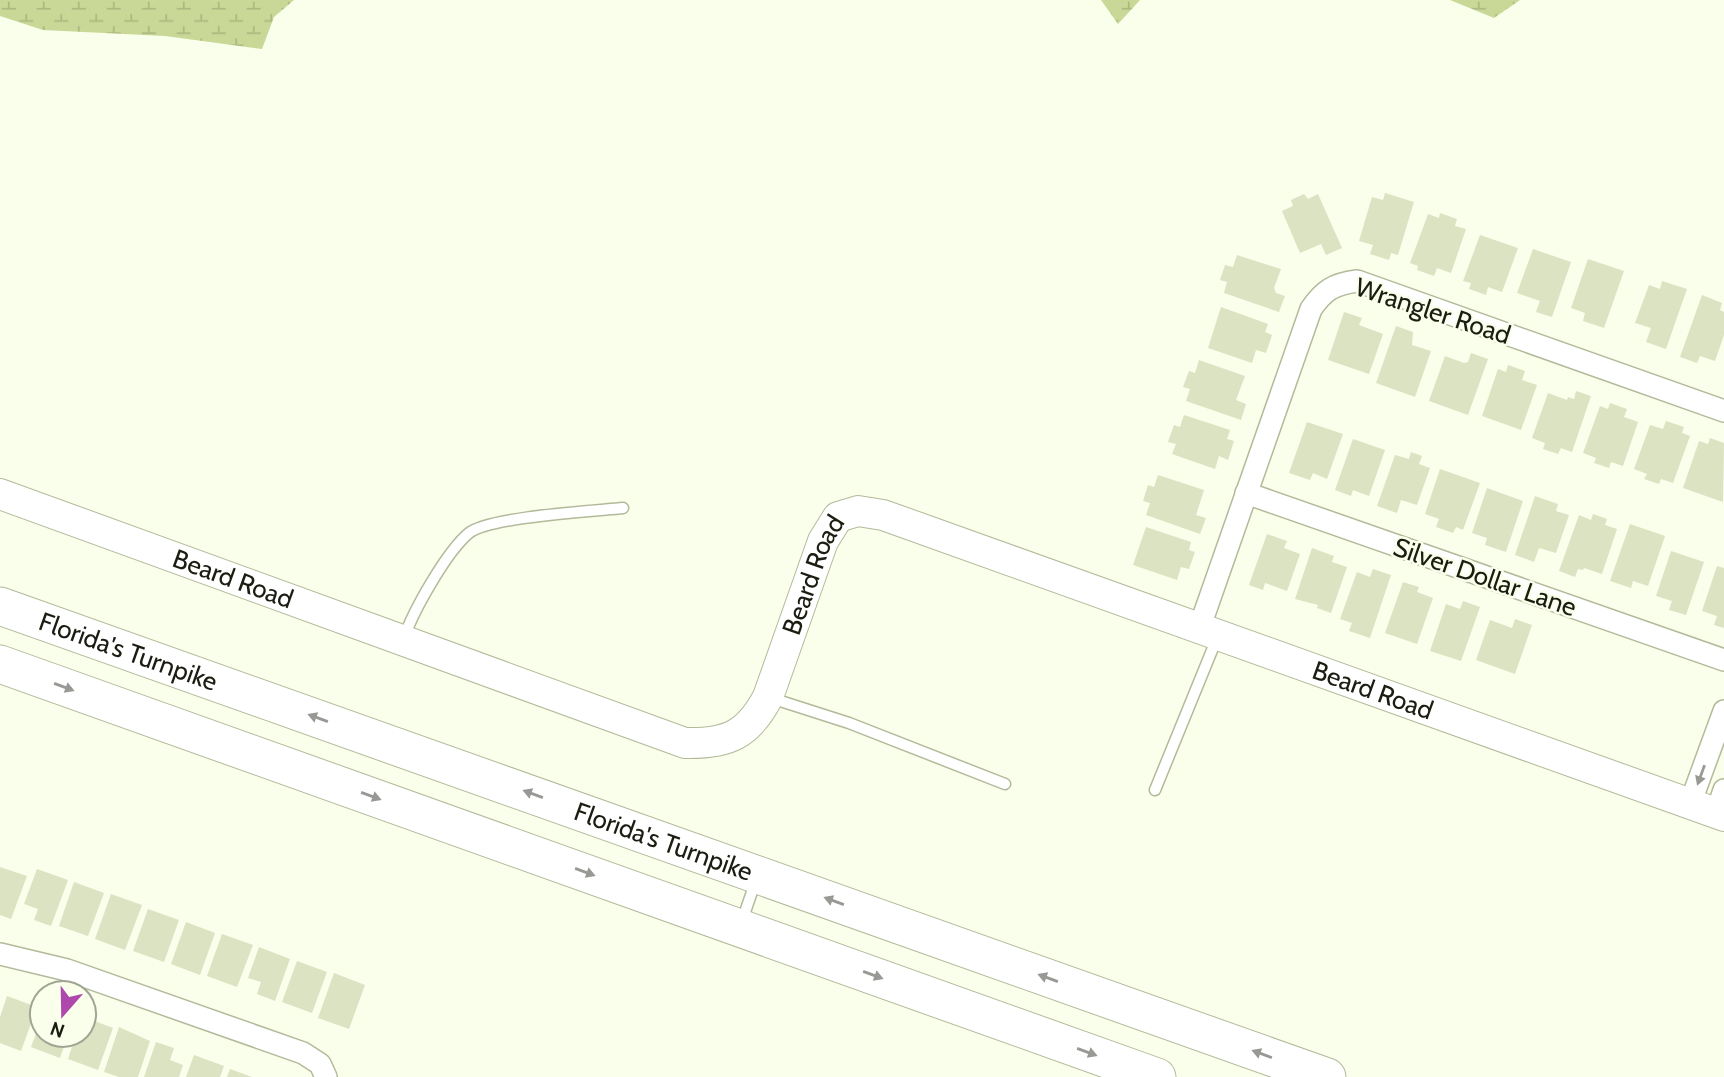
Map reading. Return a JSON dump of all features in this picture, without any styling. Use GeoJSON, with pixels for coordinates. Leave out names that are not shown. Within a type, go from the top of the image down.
{"type":"FeatureCollection","features":[{"type":"Feature","properties":{"kind":"highway","name":"Florida's Turnpike"},"geometry":{"type":"LineString","coordinates":[[0,606],[1327,1077]]}},
{"type":"Feature","properties":{"kind":"highway","name":"Florida's Turnpike"},"geometry":{"type":"LineString","coordinates":[[0,664],[1157,1077]]}},
{"type":"Feature","properties":{"kind":"street","name":"Wrangler Road"},"geometry":{"type":"LineString","coordinates":[[1208,632],[1246,494],[1311,309],[1322,292],[1336,284],[1357,281],[1724,411]]}},
{"type":"Feature","properties":{"kind":"street","name":"Beard Road"},"geometry":{"type":"LineString","coordinates":[[0,494],[685,743],[705,744],[735,736],[755,720],[768,697],[823,541],[838,517],[858,511],[883,516],[1208,632],[1713,806]]}},
{"type":"Feature","properties":{"kind":"street","name":"Silver Dollar Lane"},"geometry":{"type":"LineString","coordinates":[[1246,494],[1724,660]]}},
{"type":"Feature","properties":{"kind":"street"},"geometry":{"type":"LineString","coordinates":[[1713,806],[1724,711]]}},
{"type":"Feature","properties":{"kind":"street"},"geometry":{"type":"LineString","coordinates":[[0,954],[67,970],[303,1053],[320,1064],[326,1077]]}},
{"type":"Feature","properties":{"kind":"lane"},"geometry":{"type":"LineString","coordinates":[[403,641],[411,618],[433,579],[470,532],[527,517],[622,508]]}},
{"type":"Feature","properties":{"kind":"lane"},"geometry":{"type":"LineString","coordinates":[[1155,790],[1208,632]]}},
{"type":"Feature","properties":{"kind":"lane"},"geometry":{"type":"LineString","coordinates":[[768,697],[849,723],[1004,783]]}},
{"type":"Feature","properties":{"kind":"lane"},"geometry":{"type":"LineString","coordinates":[[740,927],[759,874]]}},
{"type":"Feature","properties":{"kind":"green space"},"geometry":{"type":"Polygon","coordinates":[[[0,0],[294,0],[274,17],[262,49],[165,36],[43,30],[0,16],[0,0]]]}},
{"type":"Feature","properties":{"kind":"green space"},"geometry":{"type":"Polygon","coordinates":[[[1101,0],[1140,0],[1118,24],[1101,0]]]}},
{"type":"Feature","properties":{"kind":"green space"},"geometry":{"type":"Polygon","coordinates":[[[1450,0],[1520,0],[1494,18],[1450,0]]]}},
{"type":"Feature","properties":{"kind":"building"},"geometry":{"type":"Polygon","coordinates":[[[1385,193],[1414,202],[1398,255],[1391,253],[1389,260],[1370,254],[1373,245],[1359,241],[1372,197],[1383,200],[1385,193]]]}},
{"type":"Feature","properties":{"kind":"building"},"geometry":{"type":"Polygon","coordinates":[[[1304,194],[1308,199],[1318,194],[1342,248],[1326,255],[1321,244],[1300,253],[1282,211],[1293,206],[1291,200],[1304,194]]]}},
{"type":"Feature","properties":{"kind":"building"},"geometry":{"type":"Polygon","coordinates":[[[1440,213],[1457,219],[1455,226],[1466,229],[1451,273],[1437,268],[1434,276],[1417,270],[1418,266],[1410,263],[1428,214],[1439,218],[1440,213]]]}},
{"type":"Feature","properties":{"kind":"building"},"geometry":{"type":"Polygon","coordinates":[[[1480,235],[1518,248],[1502,292],[1488,287],[1486,295],[1469,289],[1471,283],[1463,281],[1480,235]]]}},
{"type":"Feature","properties":{"kind":"building"},"geometry":{"type":"Polygon","coordinates":[[[1533,249],[1571,262],[1552,317],[1536,312],[1540,301],[1517,293],[1533,249]]]}},
{"type":"Feature","properties":{"kind":"building"},"geometry":{"type":"Polygon","coordinates":[[[1237,255],[1281,269],[1274,288],[1276,293],[1285,296],[1279,312],[1224,293],[1227,282],[1220,280],[1225,265],[1233,267],[1237,255]]]}},
{"type":"Feature","properties":{"kind":"building"},"geometry":{"type":"Polygon","coordinates":[[[1588,259],[1624,271],[1604,328],[1583,321],[1585,313],[1571,308],[1588,259]]]}},
{"type":"Feature","properties":{"kind":"building"},"geometry":{"type":"Polygon","coordinates":[[[1662,281],[1687,289],[1666,349],[1646,342],[1651,328],[1635,323],[1649,285],[1660,289],[1662,281]]]}},
{"type":"Feature","properties":{"kind":"building"},"geometry":{"type":"Polygon","coordinates":[[[1702,295],[1722,303],[1720,310],[1724,312],[1724,335],[1715,361],[1700,356],[1697,363],[1680,357],[1702,295]]]}},
{"type":"Feature","properties":{"kind":"building"},"geometry":{"type":"Polygon","coordinates":[[[1221,307],[1268,324],[1265,332],[1272,335],[1266,353],[1256,350],[1252,363],[1208,348],[1221,307]]]}},
{"type":"Feature","properties":{"kind":"building"},"geometry":{"type":"Polygon","coordinates":[[[1344,312],[1362,318],[1359,325],[1383,334],[1369,374],[1328,360],[1344,312]]]}},
{"type":"Feature","properties":{"kind":"building"},"geometry":{"type":"Polygon","coordinates":[[[1396,326],[1413,332],[1412,345],[1431,351],[1415,397],[1376,383],[1396,326]]]}},
{"type":"Feature","properties":{"kind":"building"},"geometry":{"type":"Polygon","coordinates":[[[1471,353],[1488,359],[1468,415],[1429,401],[1445,356],[1464,363],[1468,362],[1471,353]]]}},
{"type":"Feature","properties":{"kind":"building"},"geometry":{"type":"Polygon","coordinates":[[[1199,360],[1245,376],[1236,400],[1246,404],[1241,420],[1186,401],[1190,389],[1183,387],[1189,371],[1195,373],[1199,360]]]}},
{"type":"Feature","properties":{"kind":"building"},"geometry":{"type":"Polygon","coordinates":[[[1508,365],[1525,371],[1522,380],[1537,385],[1521,430],[1482,416],[1498,369],[1506,372],[1508,365]]]}},
{"type":"Feature","properties":{"kind":"building"},"geometry":{"type":"Polygon","coordinates":[[[1576,391],[1591,396],[1572,452],[1561,448],[1558,454],[1543,449],[1545,443],[1532,438],[1548,393],[1567,400],[1568,397],[1574,399],[1576,391]]]}},
{"type":"Feature","properties":{"kind":"building"},"geometry":{"type":"Polygon","coordinates":[[[1610,403],[1627,409],[1624,417],[1638,422],[1623,466],[1611,462],[1609,468],[1594,463],[1596,458],[1583,453],[1600,406],[1608,409],[1610,403]]]}},
{"type":"Feature","properties":{"kind":"building"},"geometry":{"type":"Polygon","coordinates":[[[1184,415],[1230,430],[1227,439],[1234,441],[1228,460],[1219,456],[1215,469],[1172,454],[1176,444],[1168,442],[1174,425],[1180,427],[1184,415]]]}},
{"type":"Feature","properties":{"kind":"building"},"geometry":{"type":"Polygon","coordinates":[[[1666,421],[1684,427],[1682,433],[1690,436],[1673,483],[1661,479],[1659,484],[1644,479],[1647,474],[1634,469],[1650,425],[1663,429],[1666,421]]]}},
{"type":"Feature","properties":{"kind":"building"},"geometry":{"type":"Polygon","coordinates":[[[1307,422],[1343,434],[1327,479],[1313,473],[1310,480],[1289,473],[1307,422]]]}},
{"type":"Feature","properties":{"kind":"building"},"geometry":{"type":"Polygon","coordinates":[[[1710,438],[1724,443],[1723,502],[1683,488],[1699,441],[1708,444],[1710,438]]]}},
{"type":"Feature","properties":{"kind":"building"},"geometry":{"type":"Polygon","coordinates":[[[1353,439],[1385,450],[1369,496],[1353,490],[1351,496],[1335,490],[1353,439]]]}},
{"type":"Feature","properties":{"kind":"building"},"geometry":{"type":"Polygon","coordinates":[[[1411,452],[1422,456],[1419,464],[1430,468],[1417,505],[1401,500],[1397,513],[1377,506],[1395,455],[1409,459],[1411,452]]]}},
{"type":"Feature","properties":{"kind":"building"},"geometry":{"type":"Polygon","coordinates":[[[1440,469],[1480,483],[1463,530],[1456,527],[1453,533],[1436,527],[1439,519],[1425,514],[1440,469]]]}},
{"type":"Feature","properties":{"kind":"building"},"geometry":{"type":"Polygon","coordinates":[[[1158,475],[1204,490],[1196,515],[1206,518],[1200,534],[1146,515],[1150,503],[1143,501],[1148,485],[1154,487],[1158,475]]]}},
{"type":"Feature","properties":{"kind":"building"},"geometry":{"type":"Polygon","coordinates":[[[1487,488],[1523,501],[1506,552],[1485,545],[1487,538],[1472,533],[1487,488]]]}},
{"type":"Feature","properties":{"kind":"building"},"geometry":{"type":"Polygon","coordinates":[[[1535,496],[1558,504],[1556,511],[1569,515],[1556,553],[1539,548],[1534,562],[1515,555],[1535,496]]]}},
{"type":"Feature","properties":{"kind":"building"},"geometry":{"type":"Polygon","coordinates":[[[1593,514],[1607,519],[1605,525],[1617,529],[1602,574],[1584,568],[1578,569],[1575,577],[1559,571],[1579,515],[1591,520],[1593,514]]]}},
{"type":"Feature","properties":{"kind":"building"},"geometry":{"type":"Polygon","coordinates":[[[1630,524],[1665,536],[1648,586],[1633,581],[1631,588],[1610,581],[1630,524]]]}},
{"type":"Feature","properties":{"kind":"building"},"geometry":{"type":"Polygon","coordinates":[[[1146,527],[1191,542],[1189,550],[1195,552],[1189,569],[1181,567],[1177,580],[1133,565],[1146,527]]]}},
{"type":"Feature","properties":{"kind":"building"},"geometry":{"type":"Polygon","coordinates":[[[1267,534],[1287,541],[1284,548],[1300,554],[1287,591],[1265,583],[1263,590],[1249,585],[1267,534]]]}},
{"type":"Feature","properties":{"kind":"building"},"geometry":{"type":"Polygon","coordinates":[[[1312,548],[1334,556],[1332,562],[1347,567],[1331,613],[1317,608],[1318,605],[1295,599],[1312,548]]]}},
{"type":"Feature","properties":{"kind":"building"},"geometry":{"type":"Polygon","coordinates":[[[1671,551],[1704,562],[1686,615],[1669,610],[1672,601],[1656,596],[1671,551]]]}},
{"type":"Feature","properties":{"kind":"building"},"geometry":{"type":"Polygon","coordinates":[[[1717,566],[1724,568],[1724,628],[1714,625],[1717,616],[1702,611],[1717,566]]]}},
{"type":"Feature","properties":{"kind":"building"},"geometry":{"type":"Polygon","coordinates":[[[1373,569],[1391,575],[1370,638],[1349,631],[1352,623],[1340,619],[1357,572],[1370,577],[1373,569]]]}},
{"type":"Feature","properties":{"kind":"building"},"geometry":{"type":"Polygon","coordinates":[[[1403,582],[1419,587],[1417,592],[1433,598],[1417,644],[1385,633],[1403,582]]]}},
{"type":"Feature","properties":{"kind":"building"},"geometry":{"type":"Polygon","coordinates":[[[1463,601],[1480,607],[1461,661],[1430,651],[1446,604],[1460,609],[1463,601]]]}},
{"type":"Feature","properties":{"kind":"building"},"geometry":{"type":"Polygon","coordinates":[[[1515,619],[1532,625],[1515,674],[1476,660],[1490,620],[1512,628],[1515,619]]]}},
{"type":"Feature","properties":{"kind":"building"},"geometry":{"type":"Polygon","coordinates":[[[0,867],[27,876],[11,919],[0,915],[0,867]]]}},
{"type":"Feature","properties":{"kind":"building"},"geometry":{"type":"Polygon","coordinates":[[[37,869],[68,880],[51,926],[34,920],[38,909],[24,904],[37,869]]]}},
{"type":"Feature","properties":{"kind":"building"},"geometry":{"type":"Polygon","coordinates":[[[74,882],[104,893],[88,936],[59,926],[74,882]]]}},
{"type":"Feature","properties":{"kind":"building"},"geometry":{"type":"Polygon","coordinates":[[[111,894],[142,905],[125,950],[95,939],[111,894]]]}},
{"type":"Feature","properties":{"kind":"building"},"geometry":{"type":"Polygon","coordinates":[[[148,909],[179,920],[164,962],[133,951],[148,909]]]}},
{"type":"Feature","properties":{"kind":"building"},"geometry":{"type":"Polygon","coordinates":[[[186,922],[215,933],[200,975],[171,964],[186,922]]]}},
{"type":"Feature","properties":{"kind":"building"},"geometry":{"type":"Polygon","coordinates":[[[222,934],[253,945],[237,987],[207,976],[222,934]]]}},
{"type":"Feature","properties":{"kind":"building"},"geometry":{"type":"Polygon","coordinates":[[[259,947],[290,959],[275,1001],[257,994],[261,982],[248,978],[259,947]]]}},
{"type":"Feature","properties":{"kind":"building"},"geometry":{"type":"Polygon","coordinates":[[[297,961],[327,972],[312,1013],[282,1002],[297,961]]]}},
{"type":"Feature","properties":{"kind":"building"},"geometry":{"type":"Polygon","coordinates":[[[334,973],[365,985],[349,1029],[318,1018],[334,973]]]}},
{"type":"Feature","properties":{"kind":"building"},"geometry":{"type":"Polygon","coordinates":[[[7,996],[28,1004],[28,1032],[21,1051],[0,1043],[0,1017],[7,996]]]}},
{"type":"Feature","properties":{"kind":"building"},"geometry":{"type":"Polygon","coordinates":[[[98,1022],[113,1028],[98,1070],[68,1059],[71,1049],[98,1049],[98,1022]]]}},
{"type":"Feature","properties":{"kind":"building"},"geometry":{"type":"Polygon","coordinates":[[[119,1027],[150,1041],[138,1077],[119,1077],[104,1072],[119,1027]]]}},
{"type":"Feature","properties":{"kind":"building"},"geometry":{"type":"Polygon","coordinates":[[[156,1042],[174,1048],[170,1060],[183,1065],[179,1077],[144,1077],[156,1042]]]}},
{"type":"Feature","properties":{"kind":"building"},"geometry":{"type":"Polygon","coordinates":[[[36,1049],[63,1049],[60,1058],[36,1049]]]}},
{"type":"Feature","properties":{"kind":"building"},"geometry":{"type":"Polygon","coordinates":[[[194,1055],[224,1066],[220,1077],[186,1077],[194,1055]]]}},
{"type":"Feature","properties":{"kind":"building"},"geometry":{"type":"Polygon","coordinates":[[[230,1069],[252,1077],[227,1077],[230,1069]]]}}]}
